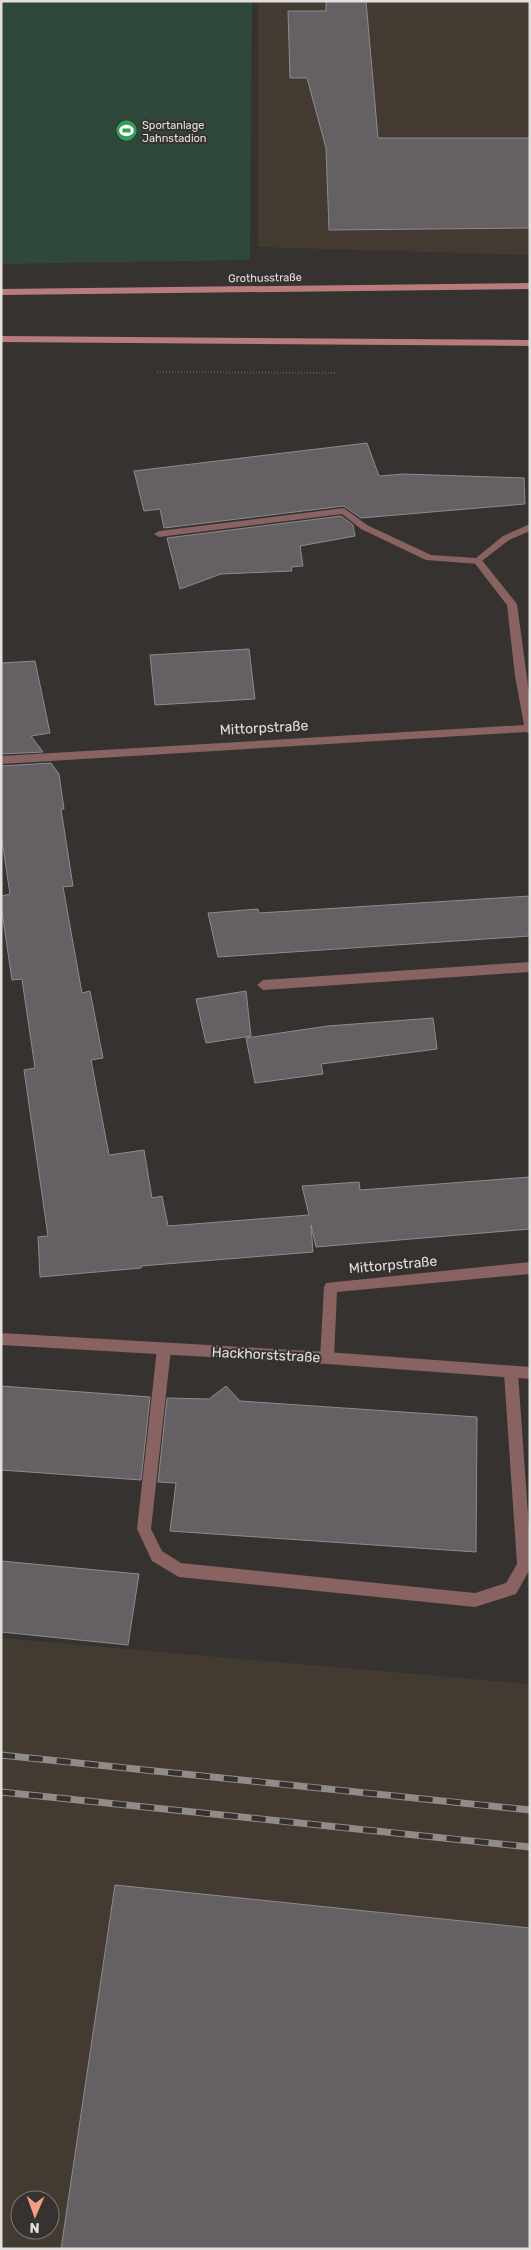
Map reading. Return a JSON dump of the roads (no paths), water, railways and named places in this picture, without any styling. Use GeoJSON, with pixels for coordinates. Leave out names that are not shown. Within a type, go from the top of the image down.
{"type":"FeatureCollection","features":[{"type":"Feature","properties":{"kind":"main road","name":"Grothusstraße"},"geometry":{"type":"LineString","coordinates":[[1,292],[530,286]]}},
{"type":"Feature","properties":{"kind":"main road"},"geometry":{"type":"LineString","coordinates":[[1,339],[530,343]]}},
{"type":"Feature","properties":{"kind":"street"},"geometry":{"type":"LineString","coordinates":[[159,534],[344,511],[364,528],[429,558],[478,562],[506,538],[530,527]]}},
{"type":"Feature","properties":{"kind":"street","name":"Mittorpstraße"},"geometry":{"type":"LineString","coordinates":[[1,760],[529,729],[520,676],[512,604],[478,562]]}},
{"type":"Feature","properties":{"kind":"street"},"geometry":{"type":"LineString","coordinates":[[263,985],[530,967]]}},
{"type":"Feature","properties":{"kind":"street","name":"Mittorpstraße"},"geometry":{"type":"LineString","coordinates":[[327,1358],[331,1287],[530,1268]]}},
{"type":"Feature","properties":{"kind":"street","name":"Hackhorststraße"},"geometry":{"type":"LineString","coordinates":[[1,1339],[327,1358],[530,1373]]}},
{"type":"Feature","properties":{"kind":"street"},"geometry":{"type":"LineString","coordinates":[[164,1349],[144,1528],[158,1556],[179,1570],[475,1600],[511,1589],[524,1565],[511,1372]]}},
{"type":"Feature","properties":{"kind":"railway"},"geometry":{"type":"LineString","coordinates":[[1,1755],[530,1810]]}},
{"type":"Feature","properties":{"kind":"railway"},"geometry":{"type":"LineString","coordinates":[[1,1792],[530,1847]]}},
{"type":"Feature","properties":{"kind":"place","name":"Sportanlage Jahnstadion"},"geometry":{"type":"Point","coordinates":[126,131]}}]}
